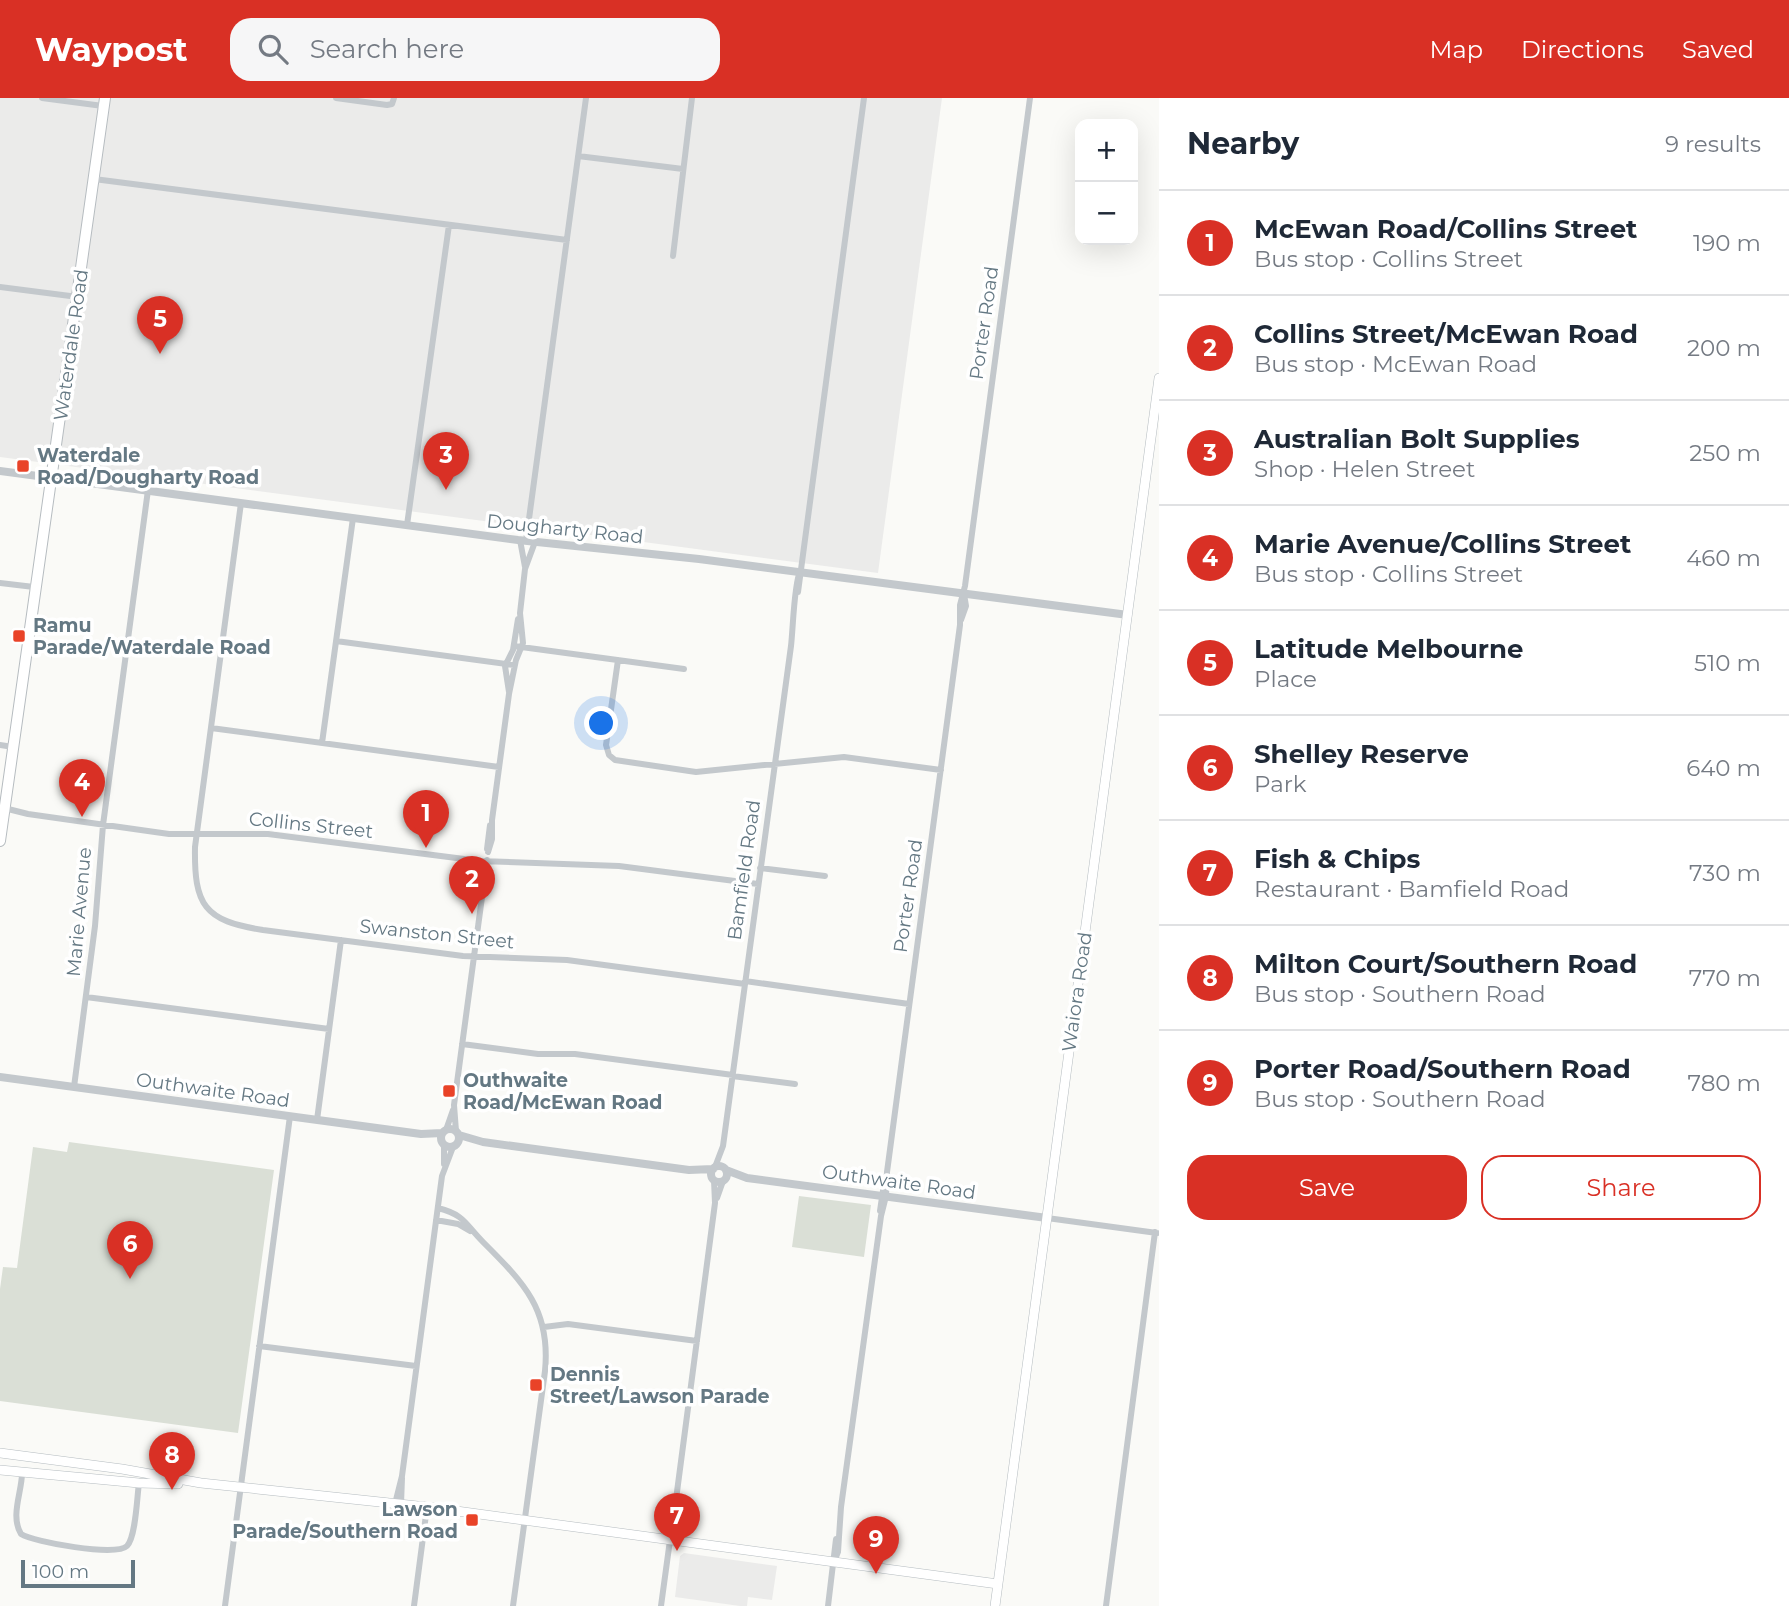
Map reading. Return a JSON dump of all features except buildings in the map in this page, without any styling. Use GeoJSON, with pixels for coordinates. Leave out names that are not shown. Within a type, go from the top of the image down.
{"type":"FeatureCollection","features":[{"type":"Feature","properties":{"kind":"main road","name":"Waterdale Road"},"geometry":{"type":"LineString","coordinates":[[0,841],[104,102]]}},
{"type":"Feature","properties":{"kind":"main road","name":"Waiora Road"},"geometry":{"type":"LineString","coordinates":[[995,1606],[1159,378]]}},
{"type":"Feature","properties":{"kind":"main road"},"geometry":{"type":"LineString","coordinates":[[0,1453],[122,1469],[201,1483],[427,1507],[998,1584]]}},
{"type":"Feature","properties":{"kind":"main road"},"geometry":{"type":"LineString","coordinates":[[0,1470],[139,1483],[201,1483]]}},
{"type":"Feature","properties":{"kind":"street"},"geometry":{"type":"LineString","coordinates":[[42,98],[104,102]]}},
{"type":"Feature","properties":{"kind":"street"},"geometry":{"type":"LineString","coordinates":[[336,98],[393,101]]}},
{"type":"Feature","properties":{"kind":"street"},"geometry":{"type":"LineString","coordinates":[[398,1504],[486,862],[492,839],[492,820],[509,694],[518,647],[515,630],[520,613],[527,541],[586,98]]}},
{"type":"Feature","properties":{"kind":"street"},"geometry":{"type":"LineString","coordinates":[[673,256],[692,98]]}},
{"type":"Feature","properties":{"kind":"street","name":"Bamfield Road"},"geometry":{"type":"LineString","coordinates":[[662,1606],[864,98]]}},
{"type":"Feature","properties":{"kind":"street","name":"Porter Road"},"geometry":{"type":"LineString","coordinates":[[828,1606],[834,1562],[838,1552],[838,1534],[960,625],[966,606],[964,594],[1030,98]]}},
{"type":"Feature","properties":{"kind":"street"},"geometry":{"type":"LineString","coordinates":[[579,156],[683,169]]}},
{"type":"Feature","properties":{"kind":"street"},"geometry":{"type":"LineString","coordinates":[[94,179],[567,240]]}},
{"type":"Feature","properties":{"kind":"street"},"geometry":{"type":"LineString","coordinates":[[407,525],[449,225]]}},
{"type":"Feature","properties":{"kind":"street"},"geometry":{"type":"LineString","coordinates":[[0,287],[78,297]]}},
{"type":"Feature","properties":{"kind":"street","name":"Dougharty Road"},"geometry":{"type":"LineString","coordinates":[[0,471],[527,541],[699,559],[1128,615]]}},
{"type":"Feature","properties":{"kind":"street","name":"Marie Avenue"},"geometry":{"type":"LineString","coordinates":[[74,1087],[95,926],[103,825],[148,490]]}},
{"type":"Feature","properties":{"kind":"street","name":"Swanston Street"},"geometry":{"type":"LineString","coordinates":[[241,503],[195,847],[195,880],[199,896],[208,910],[242,926],[341,940],[474,957],[566,960],[909,1004]]}},
{"type":"Feature","properties":{"kind":"street"},"geometry":{"type":"LineString","coordinates":[[322,743],[352,518]]}},
{"type":"Feature","properties":{"kind":"street"},"geometry":{"type":"LineString","coordinates":[[525,569],[527,541]]}},
{"type":"Feature","properties":{"kind":"street"},"geometry":{"type":"LineString","coordinates":[[0,583],[34,587]]}},
{"type":"Feature","properties":{"kind":"street"},"geometry":{"type":"LineString","coordinates":[[336,641],[514,664]]}},
{"type":"Feature","properties":{"kind":"street"},"geometry":{"type":"LineString","coordinates":[[518,647],[684,669]]}},
{"type":"Feature","properties":{"kind":"street"},"geometry":{"type":"LineString","coordinates":[[509,694],[505,663],[518,647]]}},
{"type":"Feature","properties":{"kind":"street"},"geometry":{"type":"LineString","coordinates":[[618,660],[606,745],[612,758],[692,772],[774,762],[850,757],[941,770]]}},
{"type":"Feature","properties":{"kind":"street"},"geometry":{"type":"LineString","coordinates":[[211,728],[499,767]]}},
{"type":"Feature","properties":{"kind":"street"},"geometry":{"type":"LineString","coordinates":[[0,745],[13,747]]}},
{"type":"Feature","properties":{"kind":"street","name":"Collins Street"},"geometry":{"type":"LineString","coordinates":[[4,811],[197,835],[268,834],[486,862],[619,866],[758,884]]}},
{"type":"Feature","properties":{"kind":"street"},"geometry":{"type":"LineString","coordinates":[[760,868],[825,876]]}},
{"type":"Feature","properties":{"kind":"street"},"geometry":{"type":"LineString","coordinates":[[317,1120],[341,940]]}},
{"type":"Feature","properties":{"kind":"street"},"geometry":{"type":"LineString","coordinates":[[86,997],[330,1029]]}},
{"type":"Feature","properties":{"kind":"street"},"geometry":{"type":"LineString","coordinates":[[462,1044],[538,1054],[568,1053],[795,1084]]}},
{"type":"Feature","properties":{"kind":"street","name":"Outhwaite Road"},"geometry":{"type":"LineString","coordinates":[[0,1077],[1047,1218]]}},
{"type":"Feature","properties":{"kind":"street"},"geometry":{"type":"LineString","coordinates":[[225,1606],[290,1116]]}},
{"type":"Feature","properties":{"kind":"street"},"geometry":{"type":"LineString","coordinates":[[438,1208],[459,1215],[525,1286],[544,1326],[546,1361],[513,1606]]}},
{"type":"Feature","properties":{"kind":"street"},"geometry":{"type":"LineString","coordinates":[[1047,1218],[1157,1233],[1106,1606]]}},
{"type":"Feature","properties":{"kind":"street"},"geometry":{"type":"LineString","coordinates":[[436,1220],[458,1224],[474,1233]]}},
{"type":"Feature","properties":{"kind":"street"},"geometry":{"type":"LineString","coordinates":[[544,1326],[568,1324],[697,1341]]}},
{"type":"Feature","properties":{"kind":"street"},"geometry":{"type":"LineString","coordinates":[[259,1346],[416,1366]]}},
{"type":"Feature","properties":{"kind":"street"},"geometry":{"type":"LineString","coordinates":[[22,1473],[16,1518],[21,1534],[41,1541],[111,1551],[123,1549],[131,1539],[139,1483]]}},
{"type":"Feature","properties":{"kind":"street"},"geometry":{"type":"LineString","coordinates":[[414,1606],[427,1507]]}},
{"type":"Feature","properties":{"kind":"shaded area"},"geometry":{"type":"Polygon","coordinates":[[[0,98],[942,98],[878,573],[0,457],[0,98]]]}},
{"type":"Feature","properties":{"kind":"shaded area"},"geometry":{"type":"Polygon","coordinates":[[[69,1142],[274,1170],[238,1433],[0,1401],[0,1289],[3,1267],[17,1268],[33,1147],[67,1152],[69,1142]]]}},
{"type":"Feature","properties":{"kind":"shaded area"},"geometry":{"type":"Polygon","coordinates":[[[799,1196],[871,1205],[864,1257],[792,1247],[799,1196]]]}},
{"type":"Feature","properties":{"kind":"shaded area"},"geometry":{"type":"Polygon","coordinates":[[[684,1553],[777,1566],[772,1600],[748,1597],[747,1606],[740,1606],[675,1597],[680,1556],[684,1553]]]}},
{"type":"Feature","properties":{"kind":"place","name":"Latitude Melbourne"},"geometry":{"type":"Point","coordinates":[160,354]}},
{"type":"Feature","properties":{"kind":"place","name":"Waterdale Road/Dougharty Road"},"geometry":{"type":"Point","coordinates":[23,466]}},
{"type":"Feature","properties":{"kind":"place","name":"Australian Bolt Supplies"},"geometry":{"type":"Point","coordinates":[446,490]}},
{"type":"Feature","properties":{"kind":"place","name":"Ramu Parade/Waterdale Road"},"geometry":{"type":"Point","coordinates":[19,636]}},
{"type":"Feature","properties":{"kind":"place","name":"Marie Avenue/Collins Street"},"geometry":{"type":"Point","coordinates":[82,817]}},
{"type":"Feature","properties":{"kind":"place","name":"McEwan Road/Collins Street"},"geometry":{"type":"Point","coordinates":[426,848]}},
{"type":"Feature","properties":{"kind":"place","name":"Collins Street/McEwan Road"},"geometry":{"type":"Point","coordinates":[472,914]}},
{"type":"Feature","properties":{"kind":"place","name":"Outhwaite Road/McEwan Road"},"geometry":{"type":"Point","coordinates":[449,1091]}},
{"type":"Feature","properties":{"kind":"place","name":"Shelley Reserve"},"geometry":{"type":"Point","coordinates":[130,1279]}},
{"type":"Feature","properties":{"kind":"place","name":"Dennis Street/Lawson Parade"},"geometry":{"type":"Point","coordinates":[536,1385]}},
{"type":"Feature","properties":{"kind":"place","name":"Milton Court/Southern Road"},"geometry":{"type":"Point","coordinates":[172,1490]}},
{"type":"Feature","properties":{"kind":"place","name":"Lawson Parade/Southern Road"},"geometry":{"type":"Point","coordinates":[472,1520]}},
{"type":"Feature","properties":{"kind":"place","name":"Fish & Chips"},"geometry":{"type":"Point","coordinates":[677,1551]}},
{"type":"Feature","properties":{"kind":"place","name":"Porter Road/Southern Road"},"geometry":{"type":"Point","coordinates":[876,1574]}}]}
